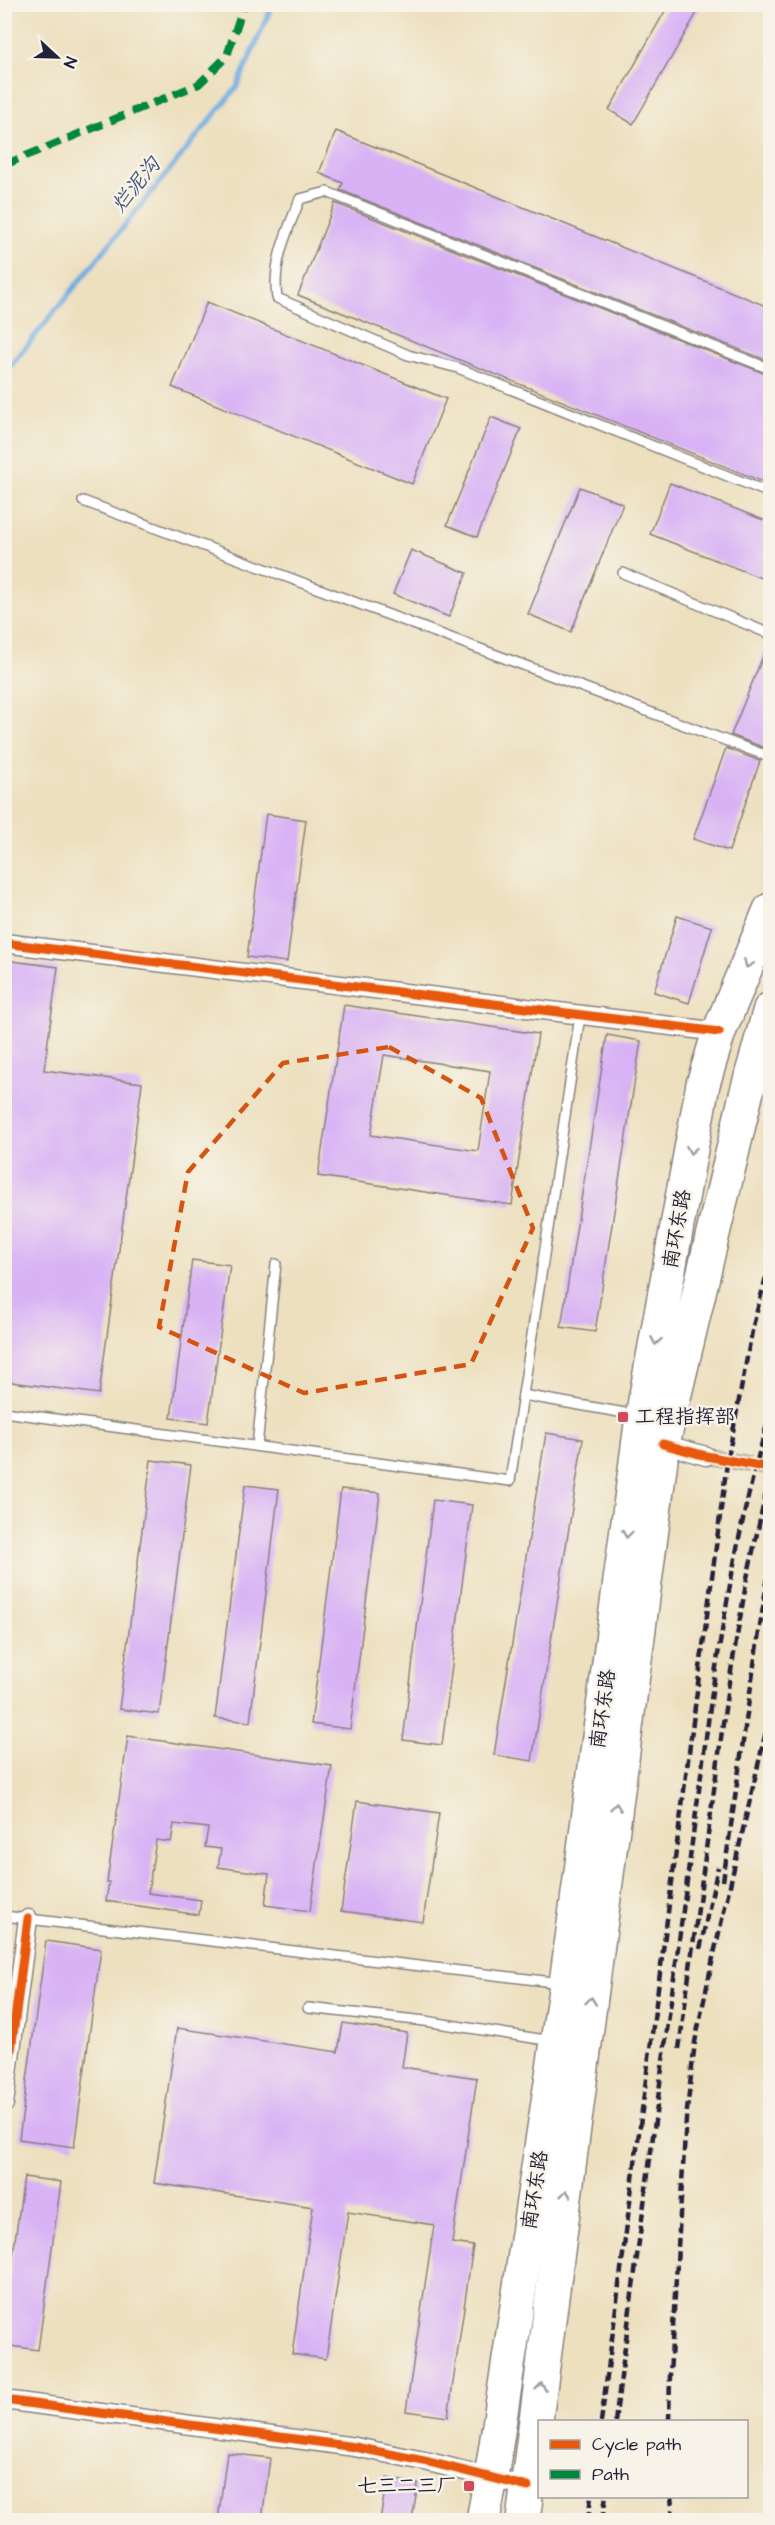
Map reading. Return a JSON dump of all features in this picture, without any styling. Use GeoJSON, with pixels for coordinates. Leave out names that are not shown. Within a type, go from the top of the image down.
{"type":"FeatureCollection","features":[{"type":"Feature","properties":{"kind":"highway","name":"南环东路"},"geometry":{"type":"LineString","coordinates":[[483,2520],[558,2042],[642,1417],[704,1084],[719,1032],[771,910]]}},
{"type":"Feature","properties":{"kind":"highway","name":"南环东路"},"geometry":{"type":"LineString","coordinates":[[523,2520],[663,1444],[746,1095],[771,1009]]}},
{"type":"Feature","properties":{"kind":"street"},"geometry":{"type":"LineString","coordinates":[[4,943],[719,1032]]}},
{"type":"Feature","properties":{"kind":"street"},"geometry":{"type":"LineString","coordinates":[[663,1444],[706,1456]]}},
{"type":"Feature","properties":{"kind":"street"},"geometry":{"type":"LineString","coordinates":[[4,2104],[28,1918]]}},
{"type":"Feature","properties":{"kind":"street"},"geometry":{"type":"LineString","coordinates":[[4,2400],[356,2447],[528,2487]]}},
{"type":"Feature","properties":{"kind":"lane"},"geometry":{"type":"LineString","coordinates":[[771,369],[327,192],[300,199],[280,254],[274,278],[277,298],[386,346],[408,355],[458,368],[771,493]]}},
{"type":"Feature","properties":{"kind":"lane"},"geometry":{"type":"LineString","coordinates":[[84,501],[771,757]]}},
{"type":"Feature","properties":{"kind":"lane"},"geometry":{"type":"LineString","coordinates":[[623,573],[771,634]]}},
{"type":"Feature","properties":{"kind":"lane"},"geometry":{"type":"LineString","coordinates":[[4,1412],[510,1481],[580,1016]]}},
{"type":"Feature","properties":{"kind":"lane"},"geometry":{"type":"LineString","coordinates":[[257,1446],[276,1264]]}},
{"type":"Feature","properties":{"kind":"lane"},"geometry":{"type":"LineString","coordinates":[[523,1395],[642,1417]]}},
{"type":"Feature","properties":{"kind":"lane"},"geometry":{"type":"LineString","coordinates":[[4,1916],[566,1983]]}},
{"type":"Feature","properties":{"kind":"lane"},"geometry":{"type":"LineString","coordinates":[[308,2008],[425,2021],[558,2042]]}},
{"type":"Feature","properties":{"kind":"highlighted area"},"geometry":{"type":"Polygon","coordinates":[[[389,1047],[481,1098],[533,1228],[471,1364],[304,1393],[159,1327],[188,1172],[283,1063],[389,1047]]]}},
{"type":"Feature","properties":{"kind":"building"},"geometry":{"type":"Polygon","coordinates":[[[669,4],[702,4],[633,124],[609,110],[669,4]]]}},
{"type":"Feature","properties":{"kind":"building"},"geometry":{"type":"Polygon","coordinates":[[[336,131],[771,308],[771,362],[340,190],[343,183],[319,173],[336,131]]]}},
{"type":"Feature","properties":{"kind":"building"},"geometry":{"type":"Polygon","coordinates":[[[335,203],[771,376],[771,485],[298,295],[335,203]]]}},
{"type":"Feature","properties":{"kind":"building"},"geometry":{"type":"Polygon","coordinates":[[[207,302],[446,399],[412,484],[172,387],[207,302]]]}},
{"type":"Feature","properties":{"kind":"building"},"geometry":{"type":"Polygon","coordinates":[[[491,417],[521,429],[477,537],[447,525],[491,417]]]}},
{"type":"Feature","properties":{"kind":"building"},"geometry":{"type":"Polygon","coordinates":[[[670,483],[771,523],[771,582],[650,534],[670,483]]]}},
{"type":"Feature","properties":{"kind":"building"},"geometry":{"type":"Polygon","coordinates":[[[580,487],[623,504],[571,632],[528,614],[580,487]]]}},
{"type":"Feature","properties":{"kind":"building"},"geometry":{"type":"Polygon","coordinates":[[[411,550],[467,573],[449,617],[393,594],[411,550]]]}},
{"type":"Feature","properties":{"kind":"building"},"geometry":{"type":"Polygon","coordinates":[[[769,641],[771,742],[767,741],[765,748],[731,735],[769,641]]]}},
{"type":"Feature","properties":{"kind":"building"},"geometry":{"type":"Polygon","coordinates":[[[726,748],[760,761],[729,851],[693,839],[726,748]]]}},
{"type":"Feature","properties":{"kind":"building"},"geometry":{"type":"Polygon","coordinates":[[[266,814],[306,820],[287,962],[247,957],[266,814]]]}},
{"type":"Feature","properties":{"kind":"building"},"geometry":{"type":"Polygon","coordinates":[[[677,916],[712,927],[689,1003],[654,992],[677,916]]]}},
{"type":"Feature","properties":{"kind":"building"},"geometry":{"type":"Polygon","coordinates":[[[4,960],[58,967],[44,1070],[142,1083],[99,1394],[4,1381],[4,960]]]}},
{"type":"Feature","properties":{"kind":"building"},"geometry":{"type":"Polygon","coordinates":[[[344,1005],[538,1034],[512,1205],[318,1176],[344,1005]],[[384,1055],[371,1135],[478,1151],[490,1071],[384,1055]]]}},
{"type":"Feature","properties":{"kind":"building"},"geometry":{"type":"Polygon","coordinates":[[[607,1035],[641,1041],[595,1332],[561,1327],[607,1035]]]}},
{"type":"Feature","properties":{"kind":"building"},"geometry":{"type":"Polygon","coordinates":[[[192,1260],[230,1265],[208,1423],[171,1418],[192,1260]]]}},
{"type":"Feature","properties":{"kind":"building"},"geometry":{"type":"Polygon","coordinates":[[[546,1433],[583,1439],[532,1761],[494,1755],[546,1433]]]}},
{"type":"Feature","properties":{"kind":"building"},"geometry":{"type":"Polygon","coordinates":[[[151,1460],[191,1465],[159,1714],[119,1709],[151,1460]]]}},
{"type":"Feature","properties":{"kind":"building"},"geometry":{"type":"Polygon","coordinates":[[[245,1485],[279,1489],[250,1722],[215,1718],[245,1485]]]}},
{"type":"Feature","properties":{"kind":"building"},"geometry":{"type":"Polygon","coordinates":[[[341,1489],[380,1493],[350,1729],[311,1724],[341,1489]]]}},
{"type":"Feature","properties":{"kind":"building"},"geometry":{"type":"Polygon","coordinates":[[[433,1500],[472,1505],[442,1745],[403,1740],[433,1500]]]}},
{"type":"Feature","properties":{"kind":"building"},"geometry":{"type":"Polygon","coordinates":[[[128,1736],[332,1766],[310,1911],[265,1905],[269,1874],[218,1867],[221,1849],[205,1847],[208,1828],[174,1824],[171,1842],[156,1840],[148,1893],[201,1900],[199,1915],[106,1901],[128,1736]]]}},
{"type":"Feature","properties":{"kind":"building"},"geometry":{"type":"Polygon","coordinates":[[[357,1801],[439,1813],[423,1922],[341,1911],[357,1801]]]}},
{"type":"Feature","properties":{"kind":"building"},"geometry":{"type":"Polygon","coordinates":[[[46,1941],[101,1949],[74,2147],[19,2139],[46,1941]]]}},
{"type":"Feature","properties":{"kind":"building"},"geometry":{"type":"Polygon","coordinates":[[[343,2023],[407,2033],[402,2067],[477,2078],[452,2243],[473,2246],[448,2417],[406,2411],[434,2225],[348,2212],[326,2359],[292,2354],[313,2207],[154,2183],[177,2028],[338,2052],[343,2023]]]}},
{"type":"Feature","properties":{"kind":"building"},"geometry":{"type":"Polygon","coordinates":[[[24,2177],[61,2182],[38,2350],[4,2345],[4,2318],[24,2177]]]}},
{"type":"Feature","properties":{"kind":"building"},"geometry":{"type":"Polygon","coordinates":[[[227,2453],[270,2458],[262,2520],[218,2520],[227,2453]]]}},
{"type":"Feature","properties":{"kind":"building"},"geometry":{"type":"Polygon","coordinates":[[[387,2478],[418,2484],[412,2520],[380,2520],[387,2478]]]}},
{"type":"Feature","properties":{"kind":"waterway","name":"烂泥沟"},"geometry":{"type":"LineString","coordinates":[[4,374],[237,87],[273,4]]}},
{"type":"Feature","properties":{"kind":"tunnel"},"geometry":{"type":"LineString","coordinates":[[706,1456],[770,1468]]}},
{"type":"Feature","properties":{"kind":"railway"},"geometry":{"type":"LineString","coordinates":[[601,2420],[727,1463],[753,1326],[770,1262]]}},
{"type":"Feature","properties":{"kind":"railway"},"geometry":{"type":"LineString","coordinates":[[615,2420],[712,1692],[743,1518],[770,1415]]}},
{"type":"Feature","properties":{"kind":"railway"},"geometry":{"type":"LineString","coordinates":[[679,2049],[727,1694],[747,1578],[770,1475]]}},
{"type":"Feature","properties":{"kind":"railway"},"geometry":{"type":"LineString","coordinates":[[723,1881],[770,1564]]}},
{"type":"Feature","properties":{"kind":"railway"},"geometry":{"type":"LineString","coordinates":[[669,2420],[686,2119],[695,2042],[770,1714]]}},
{"type":"Feature","properties":{"kind":"railway"},"geometry":{"type":"LineString","coordinates":[[700,1949],[718,1867]]}},
{"type":"Feature","properties":{"kind":"railway"},"geometry":{"type":"LineString","coordinates":[[588,2520],[591,2498]]}},
{"type":"Feature","properties":{"kind":"railway"},"geometry":{"type":"LineString","coordinates":[[602,2520],[606,2498]]}},
{"type":"Feature","properties":{"kind":"railway"},"geometry":{"type":"LineString","coordinates":[[671,2498],[673,2520]]}},
{"type":"Feature","properties":{"kind":"marked path"},"geometry":{"type":"LineString","coordinates":[[4,165],[199,84],[227,56],[244,4]]}},
{"type":"Feature","properties":{"kind":"cycle path"},"geometry":{"type":"LineString","coordinates":[[4,943],[719,1032]]}},
{"type":"Feature","properties":{"kind":"cycle path"},"geometry":{"type":"LineString","coordinates":[[663,1444],[706,1456],[770,1468]]}},
{"type":"Feature","properties":{"kind":"cycle path"},"geometry":{"type":"LineString","coordinates":[[4,2104],[28,1919]]}},
{"type":"Feature","properties":{"kind":"cycle path"},"geometry":{"type":"LineString","coordinates":[[4,2400],[355,2447],[429,2462],[528,2487]]}},
{"type":"Feature","properties":{"kind":"place","name":"工程指挥部"},"geometry":{"type":"Point","coordinates":[623,1417]}},
{"type":"Feature","properties":{"kind":"place","name":"七三二三厂"},"geometry":{"type":"Point","coordinates":[469,2486]}}]}
